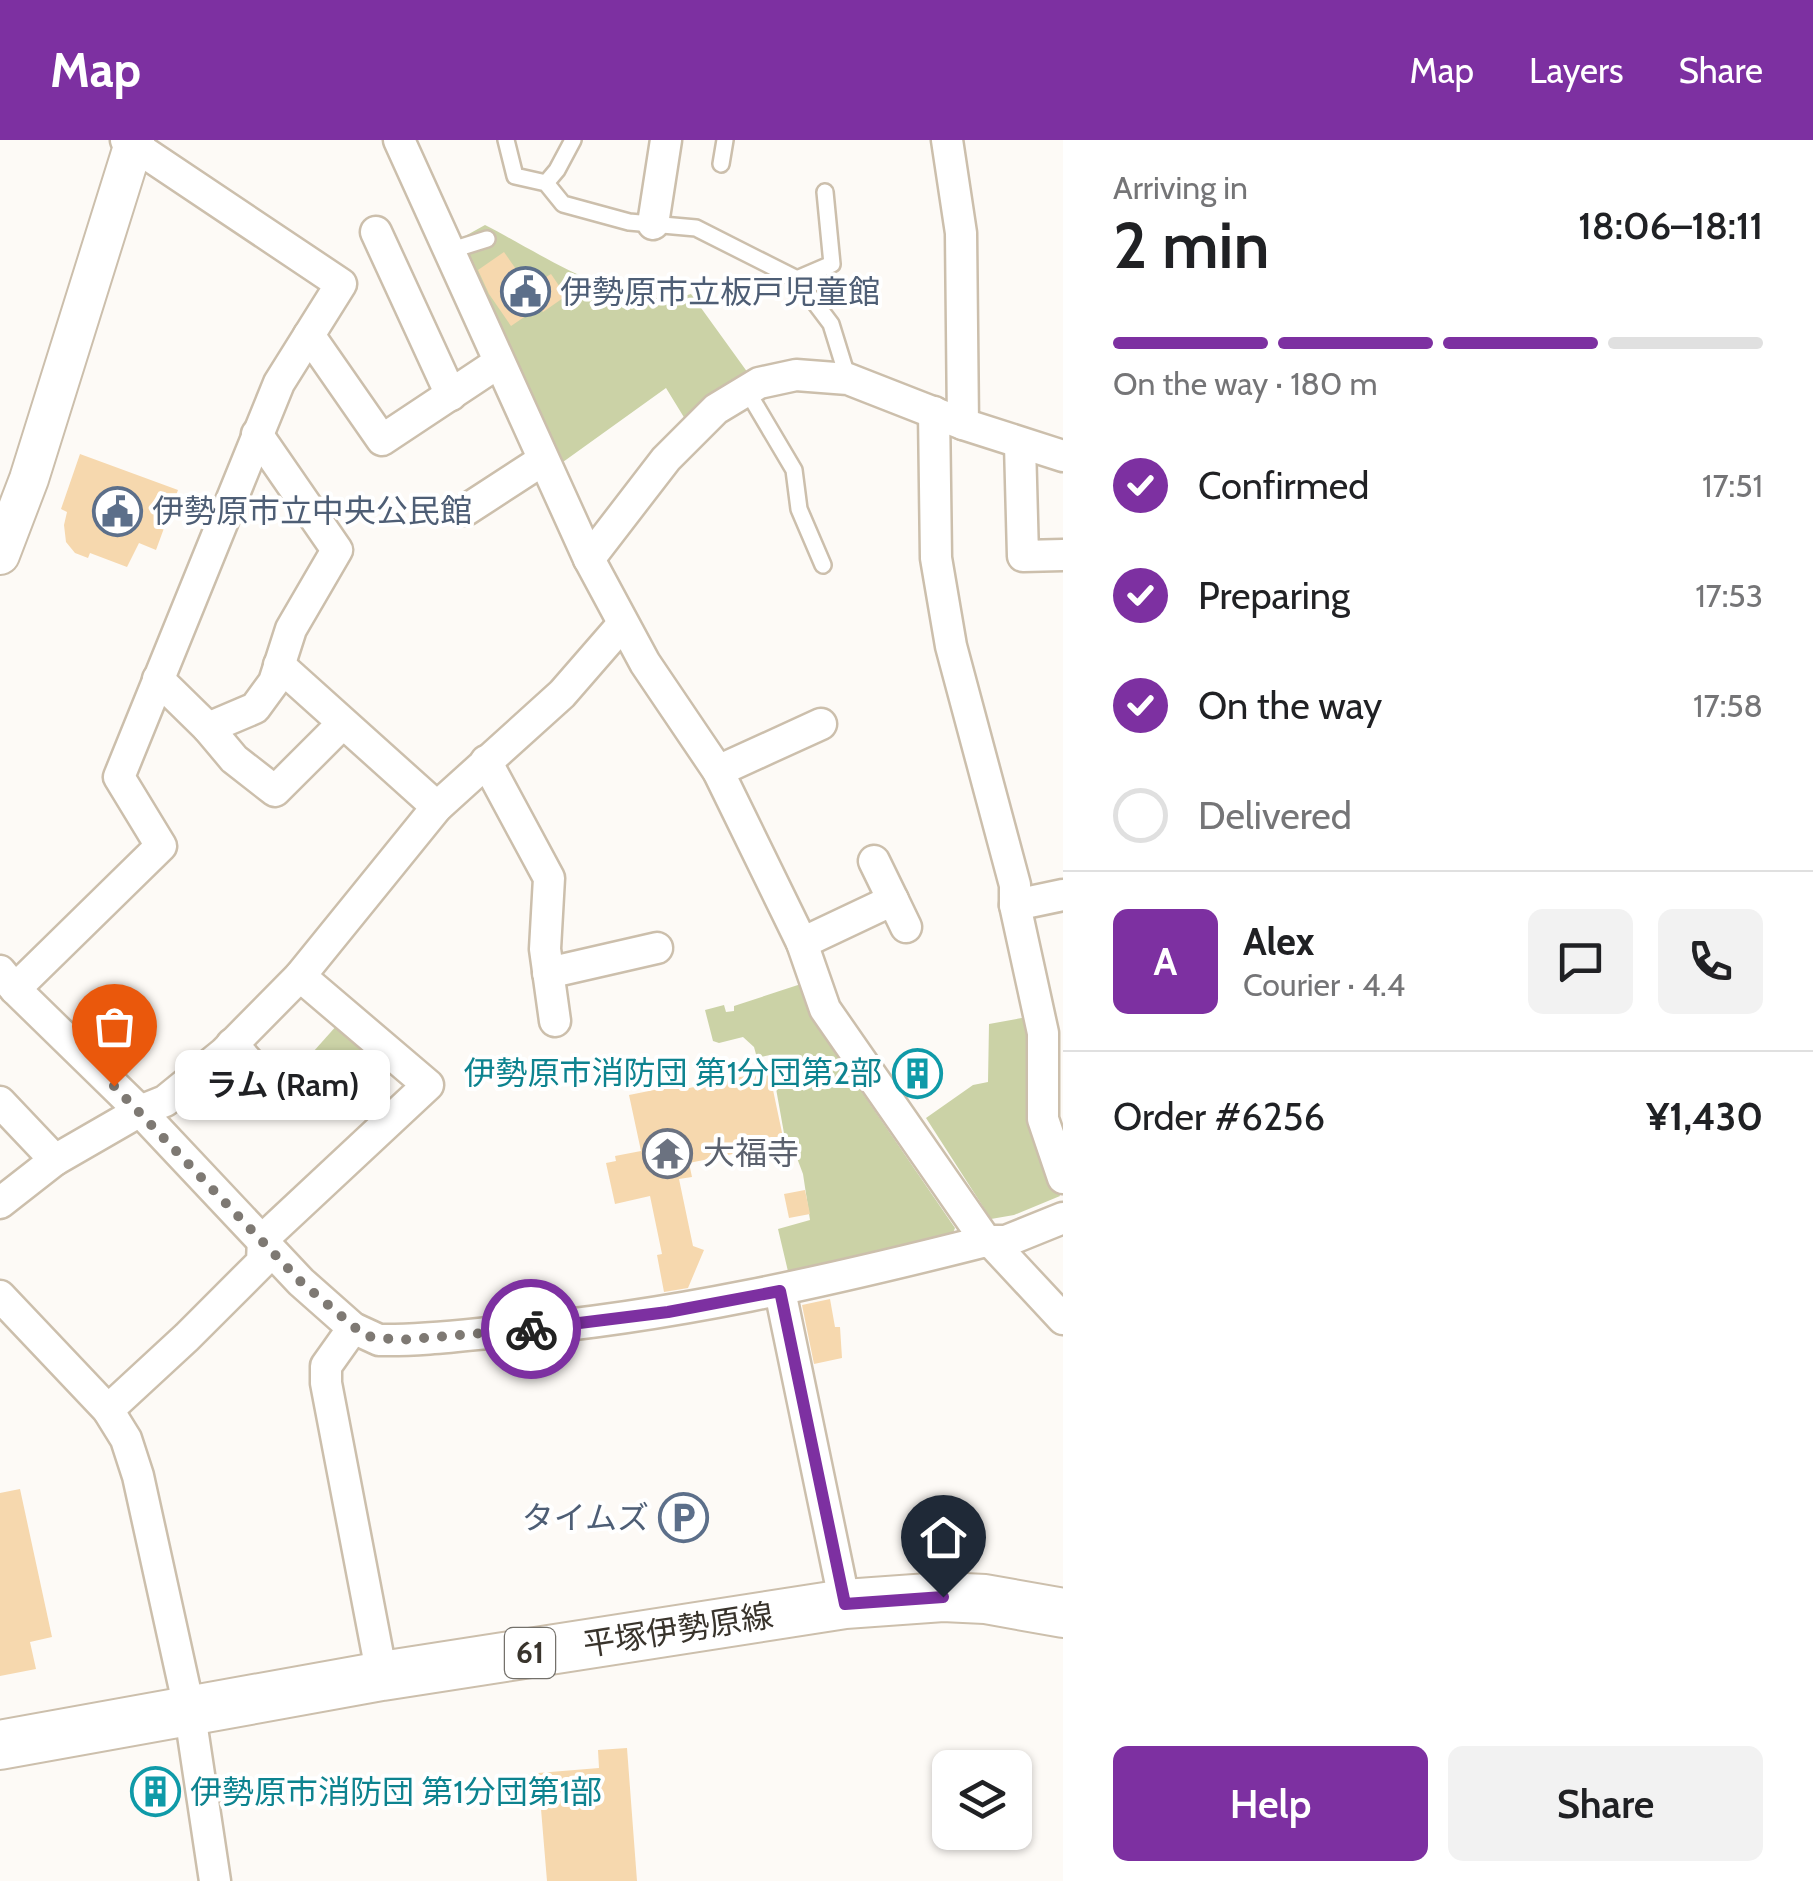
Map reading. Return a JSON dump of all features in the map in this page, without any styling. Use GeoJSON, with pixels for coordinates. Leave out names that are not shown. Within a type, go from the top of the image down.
{"type":"FeatureCollection","features":[{"type":"Feature","properties":{"kind":"main road","name":"平塚伊勢原線"},"geometry":{"type":"LineString","coordinates":[[0,1744],[382,1676],[845,1604],[943,1597],[1063,1613]]}},
{"type":"Feature","properties":{"kind":"street"},"geometry":{"type":"LineString","coordinates":[[399,140],[588,559],[622,626],[718,771],[802,943],[825,1009],[986,1240],[1063,1318]]}},
{"type":"Feature","properties":{"kind":"street"},"geometry":{"type":"LineString","coordinates":[[652,224],[666,140]]}},
{"type":"Feature","properties":{"kind":"street"},"geometry":{"type":"LineString","coordinates":[[947,140],[963,424]]}},
{"type":"Feature","properties":{"kind":"street"},"geometry":{"type":"LineString","coordinates":[[0,555],[14,480],[131,142],[341,284],[279,383],[119,777],[161,846],[7,980],[140,1111],[301,1282],[353,1328],[379,1340],[400,1340],[668,1312],[780,1291],[986,1240],[1006,1242],[1063,1218]]}},
{"type":"Feature","properties":{"kind":"street"},"geometry":{"type":"LineString","coordinates":[[376,232],[451,395]]}},
{"type":"Feature","properties":{"kind":"street"},"geometry":{"type":"LineString","coordinates":[[309,335],[382,440],[498,363]]}},
{"type":"Feature","properties":{"kind":"street"},"geometry":{"type":"LineString","coordinates":[[588,559],[666,459],[716,408],[759,383],[796,375],[848,379],[963,424],[1063,456]]}},
{"type":"Feature","properties":{"kind":"street"},"geometry":{"type":"LineString","coordinates":[[934,412],[936,558],[951,646],[1014,885],[1043,1033],[1043,1119],[1063,1178]]}},
{"type":"Feature","properties":{"kind":"street"},"geometry":{"type":"LineString","coordinates":[[208,728],[255,708],[274,682],[291,629],[337,550],[257,434]]}},
{"type":"Feature","properties":{"kind":"street"},"geometry":{"type":"LineString","coordinates":[[1020,444],[1022,556],[1063,555]]}},
{"type":"Feature","properties":{"kind":"street"},"geometry":{"type":"LineString","coordinates":[[466,510],[543,460]]}},
{"type":"Feature","properties":{"kind":"street"},"geometry":{"type":"LineString","coordinates":[[0,1203],[54,1160],[165,1101],[232,1044],[300,976],[437,807],[562,694],[622,626]]}},
{"type":"Feature","properties":{"kind":"street"},"geometry":{"type":"LineString","coordinates":[[279,665],[437,807]]}},
{"type":"Feature","properties":{"kind":"street"},"geometry":{"type":"LineString","coordinates":[[158,679],[234,759],[275,791],[342,724]]}},
{"type":"Feature","properties":{"kind":"street"},"geometry":{"type":"LineString","coordinates":[[718,771],[821,724]]}},
{"type":"Feature","properties":{"kind":"street"},"geometry":{"type":"LineString","coordinates":[[486,761],[548,878],[545,950],[556,1021]]}},
{"type":"Feature","properties":{"kind":"street"},"geometry":{"type":"LineString","coordinates":[[802,943],[899,914],[874,861]]}},
{"type":"Feature","properties":{"kind":"street"},"geometry":{"type":"LineString","coordinates":[[1016,905],[1063,895]]}},
{"type":"Feature","properties":{"kind":"street"},"geometry":{"type":"LineString","coordinates":[[548,973],[657,948]]}},
{"type":"Feature","properties":{"kind":"street"},"geometry":{"type":"LineString","coordinates":[[108,1410],[262,1262],[263,1239],[428,1085],[300,976]]}},
{"type":"Feature","properties":{"kind":"street"},"geometry":{"type":"LineString","coordinates":[[232,1044],[262,1076]]}},
{"type":"Feature","properties":{"kind":"street"},"geometry":{"type":"LineString","coordinates":[[0,1102],[54,1160]]}},
{"type":"Feature","properties":{"kind":"street"},"geometry":{"type":"LineString","coordinates":[[780,1291],[845,1604]]}},
{"type":"Feature","properties":{"kind":"street"},"geometry":{"type":"LineString","coordinates":[[0,1296],[108,1410],[126,1439],[138,1476],[190,1708],[215,1881]]}},
{"type":"Feature","properties":{"kind":"street"},"geometry":{"type":"LineString","coordinates":[[353,1328],[326,1366],[326,1383],[382,1676]]}},
{"type":"Feature","properties":{"kind":"lane"},"geometry":{"type":"LineString","coordinates":[[506,140],[515,176],[546,183],[563,204],[629,222],[696,228],[797,279],[831,324],[848,379]]}},
{"type":"Feature","properties":{"kind":"lane"},"geometry":{"type":"LineString","coordinates":[[546,183],[573,140]]}},
{"type":"Feature","properties":{"kind":"lane"},"geometry":{"type":"LineString","coordinates":[[721,164],[726,140]]}},
{"type":"Feature","properties":{"kind":"lane"},"geometry":{"type":"LineString","coordinates":[[797,279],[832,264],[824,192]]}},
{"type":"Feature","properties":{"kind":"lane"},"geometry":{"type":"LineString","coordinates":[[449,251],[487,239]]}},
{"type":"Feature","properties":{"kind":"lane"},"geometry":{"type":"LineString","coordinates":[[746,389],[794,470],[799,509],[822,565]]}},
{"type":"Feature","properties":{"kind":"green space"},"geometry":{"type":"Polygon","coordinates":[[[485,225],[558,265],[613,289],[667,298],[691,294],[748,373],[685,419],[666,388],[556,467],[458,240],[485,225]]]}},
{"type":"Feature","properties":{"kind":"green space"},"geometry":{"type":"Polygon","coordinates":[[[804,983],[818,1028],[955,1228],[951,1238],[791,1284],[778,1229],[810,1220],[803,1174],[794,1150],[787,1150],[770,1055],[757,1058],[754,1047],[743,1037],[713,1041],[705,1010],[724,1005],[726,1012],[734,1011],[734,1006],[804,983]]]}},
{"type":"Feature","properties":{"kind":"green space"},"geometry":{"type":"Polygon","coordinates":[[[1027,1017],[1029,1108],[1060,1196],[1014,1215],[991,1219],[926,1118],[973,1085],[988,1082],[989,1024],[1027,1017]]]}},
{"type":"Feature","properties":{"kind":"green space"},"geometry":{"type":"Polygon","coordinates":[[[338,1024],[375,1057],[341,1094],[305,1061],[338,1024]]]}},
{"type":"Feature","properties":{"kind":"building","name":"伊勢原市立板戸児童館"},"geometry":{"type":"Polygon","coordinates":[[[504,252],[533,285],[551,274],[566,296],[543,312],[539,307],[511,326],[478,270],[504,252]]]}},
{"type":"Feature","properties":{"kind":"building","name":"伊勢原市立中央公民館"},"geometry":{"type":"Polygon","coordinates":[[[80,454],[178,490],[156,550],[139,543],[127,567],[90,553],[88,558],[75,553],[66,542],[67,512],[61,509],[80,454]]]}},
{"type":"Feature","properties":{"kind":"building","name":"伊勢原市消防団 第1分団第2部"},"geometry":{"type":"Polygon","coordinates":[[[922,1054],[937,1075],[912,1092],[897,1071],[922,1054]]]}},
{"type":"Feature","properties":{"kind":"building","name":"大福寺"},"geometry":{"type":"Polygon","coordinates":[[[769,1071],[784,1142],[761,1147],[763,1156],[734,1162],[733,1154],[689,1163],[692,1177],[679,1179],[693,1246],[704,1250],[688,1288],[664,1292],[657,1255],[662,1254],[650,1196],[615,1204],[606,1163],[616,1161],[615,1156],[641,1151],[629,1095],[679,1085],[680,1090],[769,1071]]]}},
{"type":"Feature","properties":{"kind":"building"},"geometry":{"type":"Polygon","coordinates":[[[805,1190],[810,1214],[789,1218],[784,1194],[805,1190]]]}},
{"type":"Feature","properties":{"kind":"building"},"geometry":{"type":"Polygon","coordinates":[[[830,1299],[835,1327],[840,1327],[842,1358],[814,1364],[802,1305],[830,1299]]]}},
{"type":"Feature","properties":{"kind":"building"},"geometry":{"type":"Polygon","coordinates":[[[20,1489],[52,1637],[30,1642],[36,1669],[0,1676],[0,1493],[20,1489]]]}},
{"type":"Feature","properties":{"kind":"building"},"geometry":{"type":"Polygon","coordinates":[[[627,1748],[637,1881],[547,1881],[538,1773],[599,1768],[598,1750],[627,1748]]]}},
{"type":"Feature","properties":{"kind":"way so far"},"geometry":{"type":"LineString","coordinates":[[114,1086],[301,1282],[365,1336],[400,1340],[531,1329]]}},
{"type":"Feature","properties":{"kind":"place","name":"伊勢原市立板戸児童館"},"geometry":{"type":"Point","coordinates":[525,292]}},
{"type":"Feature","properties":{"kind":"place","name":"伊勢原市立中央公民館"},"geometry":{"type":"Point","coordinates":[117,511]}},
{"type":"Feature","properties":{"kind":"place","name":"伊勢原市消防団 第1分団第2部"},"geometry":{"type":"Point","coordinates":[917,1073]}},
{"type":"Feature","properties":{"kind":"place","name":"ラム (Ram)"},"geometry":{"type":"Point","coordinates":[114,1086]}},
{"type":"Feature","properties":{"kind":"place","name":"大福寺"},"geometry":{"type":"Point","coordinates":[668,1153]}},
{"type":"Feature","properties":{"kind":"place","name":"タイムズ"},"geometry":{"type":"Point","coordinates":[684,1518]}},
{"type":"Feature","properties":{"kind":"place","name":"伊勢原市消防団 第1分団第1部"},"geometry":{"type":"Point","coordinates":[155,1792]}},
{"type":"Feature","properties":{"kind":"route"},"geometry":{"type":"LineString","coordinates":[[531,1329],[668,1312],[780,1291],[845,1604],[943,1597]]}}]}
